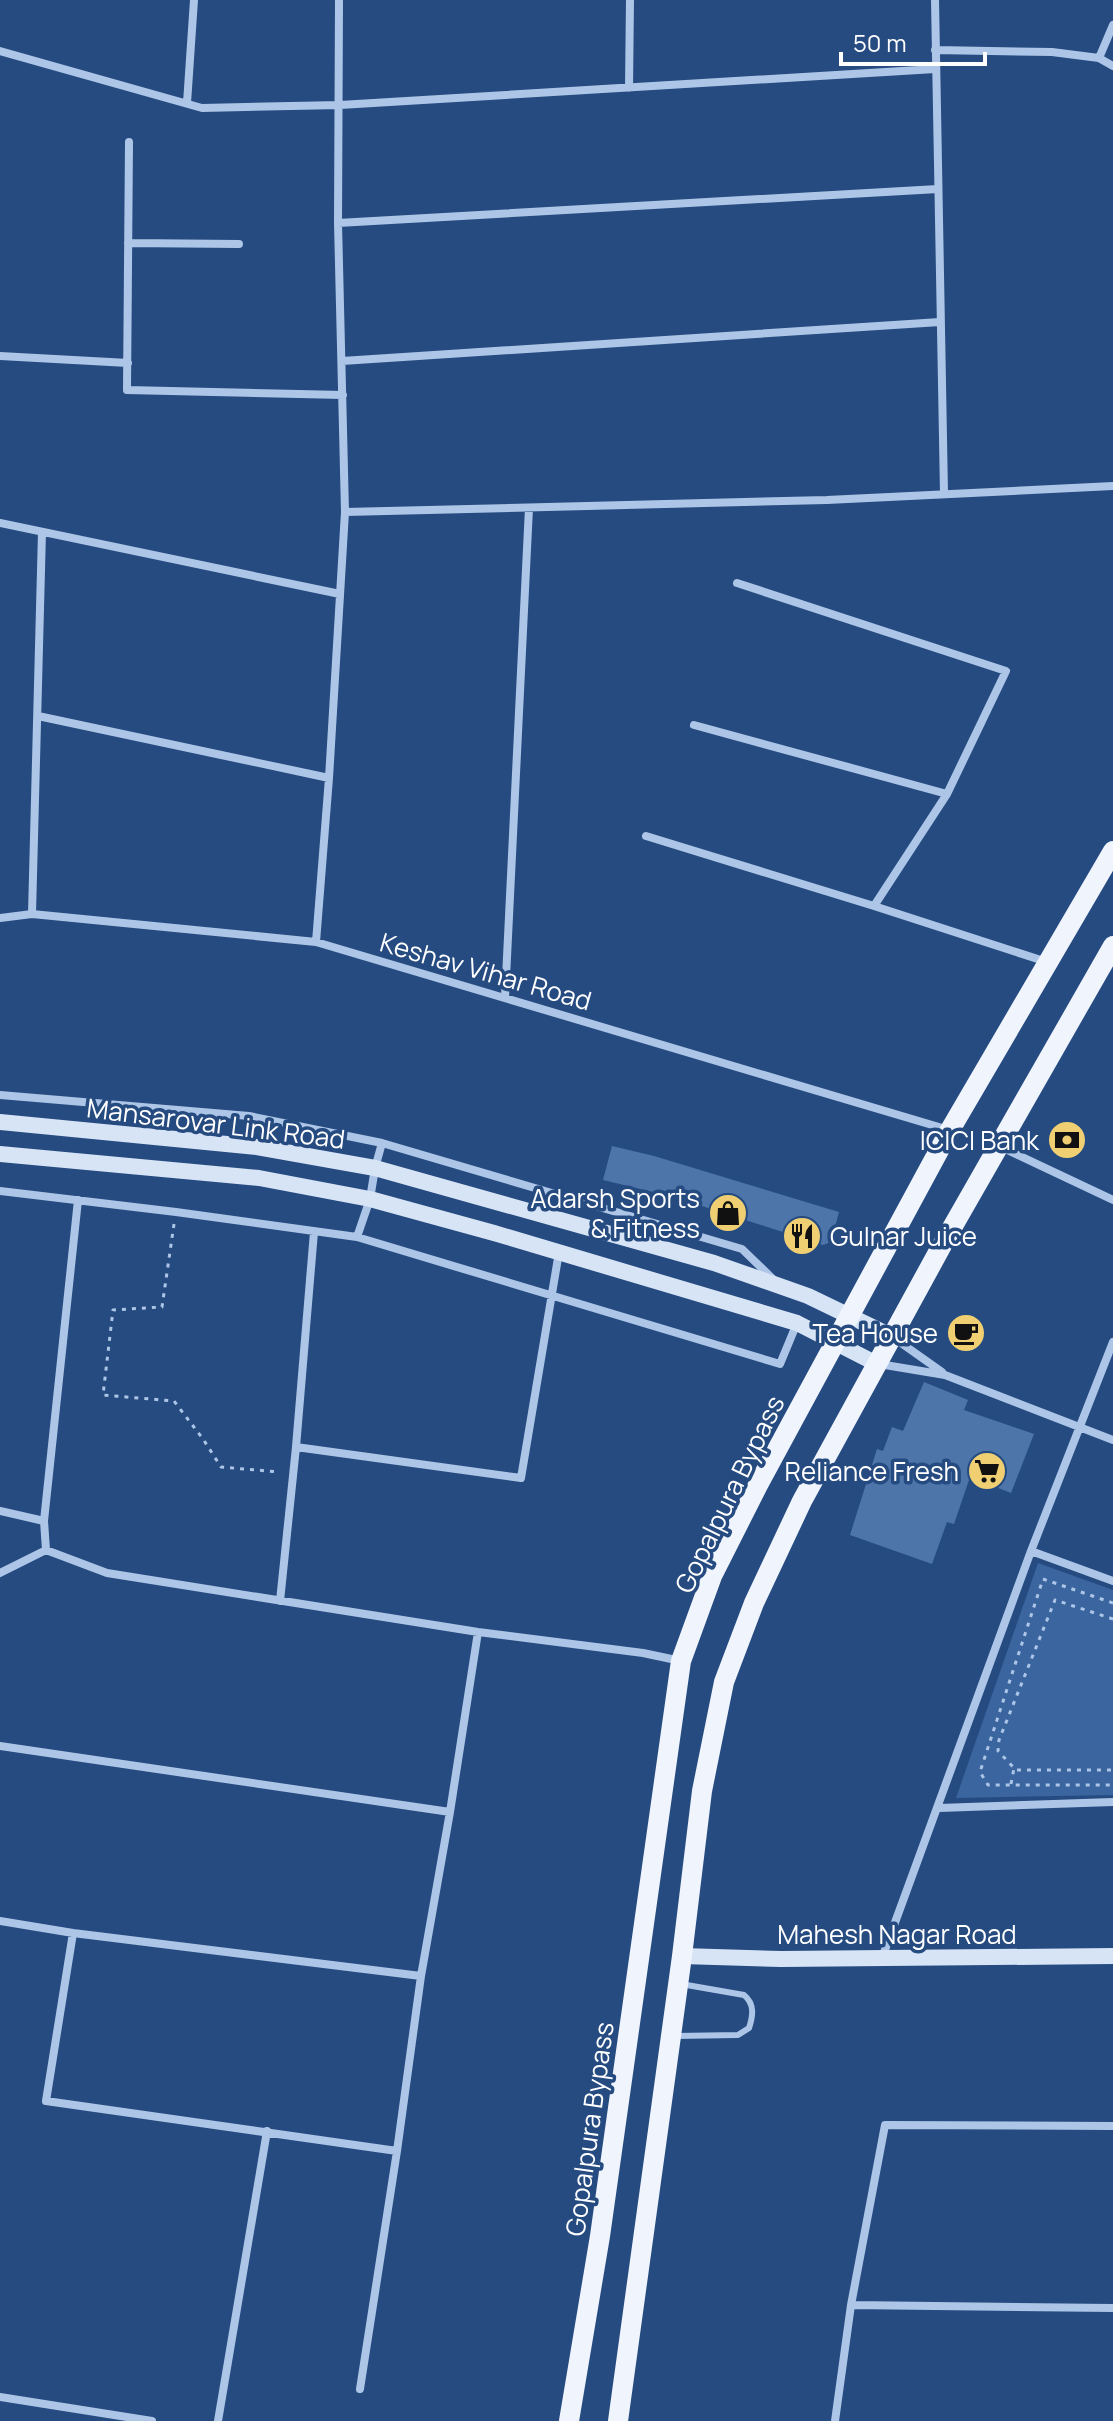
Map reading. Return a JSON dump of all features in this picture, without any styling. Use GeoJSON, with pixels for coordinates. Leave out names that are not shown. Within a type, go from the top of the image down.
{"type":"FeatureCollection","features":[{"type":"Feature","properties":{"kind":"main road","name":"Gopalpura Bypass"},"geometry":{"type":"LineString","coordinates":[[569,2421],[600,2236],[681,1661],[712,1576],[758,1485],[950,1130],[1113,851]]}},
{"type":"Feature","properties":{"kind":"main road"},"geometry":{"type":"LineString","coordinates":[[618,2421],[702,1791],[724,1682],[754,1603],[796,1514],[998,1146],[1113,946]]}},
{"type":"Feature","properties":{"kind":"street"},"geometry":{"type":"LineString","coordinates":[[187,103],[194,0]]}},
{"type":"Feature","properties":{"kind":"street"},"geometry":{"type":"LineString","coordinates":[[316,942],[345,512],[338,223],[339,0]]}},
{"type":"Feature","properties":{"kind":"street"},"geometry":{"type":"LineString","coordinates":[[629,88],[630,0]]}},
{"type":"Feature","properties":{"kind":"street"},"geometry":{"type":"LineString","coordinates":[[935,0],[944,493]]}},
{"type":"Feature","properties":{"kind":"street"},"geometry":{"type":"LineString","coordinates":[[1099,58],[1113,25]]}},
{"type":"Feature","properties":{"kind":"street"},"geometry":{"type":"LineString","coordinates":[[935,50],[1052,52],[1099,58],[1113,66]]}},
{"type":"Feature","properties":{"kind":"street"},"geometry":{"type":"LineString","coordinates":[[0,51],[202,108],[340,105],[935,69]]}},
{"type":"Feature","properties":{"kind":"street"},"geometry":{"type":"LineString","coordinates":[[129,142],[127,390],[343,395]]}},
{"type":"Feature","properties":{"kind":"street"},"geometry":{"type":"LineString","coordinates":[[338,223],[938,189]]}},
{"type":"Feature","properties":{"kind":"street"},"geometry":{"type":"LineString","coordinates":[[128,243],[239,244]]}},
{"type":"Feature","properties":{"kind":"street"},"geometry":{"type":"LineString","coordinates":[[342,361],[940,322]]}},
{"type":"Feature","properties":{"kind":"street"},"geometry":{"type":"LineString","coordinates":[[0,356],[128,363]]}},
{"type":"Feature","properties":{"kind":"street"},"geometry":{"type":"LineString","coordinates":[[345,512],[827,500],[1113,486]]}},
{"type":"Feature","properties":{"kind":"street"},"geometry":{"type":"LineString","coordinates":[[505,998],[529,508]]}},
{"type":"Feature","properties":{"kind":"street"},"geometry":{"type":"LineString","coordinates":[[0,523],[340,594]]}},
{"type":"Feature","properties":{"kind":"street"},"geometry":{"type":"LineString","coordinates":[[32,914],[42,532]]}},
{"type":"Feature","properties":{"kind":"street"},"geometry":{"type":"LineString","coordinates":[[737,583],[1006,671],[947,794],[874,906]]}},
{"type":"Feature","properties":{"kind":"street"},"geometry":{"type":"LineString","coordinates":[[38,716],[329,778]]}},
{"type":"Feature","properties":{"kind":"street"},"geometry":{"type":"LineString","coordinates":[[694,725],[947,794]]}},
{"type":"Feature","properties":{"kind":"street"},"geometry":{"type":"LineString","coordinates":[[646,836],[1047,962]]}},
{"type":"Feature","properties":{"kind":"street","name":"Keshav Vihar Road"},"geometry":{"type":"LineString","coordinates":[[0,918],[32,914],[316,942],[950,1130]]}},
{"type":"Feature","properties":{"kind":"street"},"geometry":{"type":"LineString","coordinates":[[0,1095],[249,1116],[382,1143],[742,1249],[780,1286]]}},
{"type":"Feature","properties":{"kind":"street","name":"Mansarovar Link Road"},"geometry":{"type":"LineString","coordinates":[[0,1122],[257,1147],[375,1168],[714,1263],[808,1296],[893,1337],[945,1375]]}},
{"type":"Feature","properties":{"kind":"street"},"geometry":{"type":"LineString","coordinates":[[357,1237],[370,1199],[382,1143]]}},
{"type":"Feature","properties":{"kind":"street"},"geometry":{"type":"LineString","coordinates":[[998,1146],[1113,1200]]}},
{"type":"Feature","properties":{"kind":"street","name":"Mansarovar Link Road"},"geometry":{"type":"LineString","coordinates":[[0,1154],[259,1178],[370,1199],[797,1323],[877,1364],[945,1375]]}},
{"type":"Feature","properties":{"kind":"street"},"geometry":{"type":"LineString","coordinates":[[0,1191],[357,1237],[780,1364],[797,1323]]}},
{"type":"Feature","properties":{"kind":"street"},"geometry":{"type":"LineString","coordinates":[[46,1550],[44,1521],[78,1200]]}},
{"type":"Feature","properties":{"kind":"street"},"geometry":{"type":"LineString","coordinates":[[280,1601],[314,1232]]}},
{"type":"Feature","properties":{"kind":"street"},"geometry":{"type":"LineString","coordinates":[[296,1447],[521,1478],[559,1252]]}},
{"type":"Feature","properties":{"kind":"street"},"geometry":{"type":"LineString","coordinates":[[882,1958],[1031,1551],[1113,1342]]}},
{"type":"Feature","properties":{"kind":"street"},"geometry":{"type":"LineString","coordinates":[[945,1375],[1113,1440]]}},
{"type":"Feature","properties":{"kind":"street"},"geometry":{"type":"LineString","coordinates":[[0,1511],[44,1521]]}},
{"type":"Feature","properties":{"kind":"street"},"geometry":{"type":"LineString","coordinates":[[0,1573],[46,1550],[107,1573],[681,1661]]}},
{"type":"Feature","properties":{"kind":"street"},"geometry":{"type":"LineString","coordinates":[[1031,1551],[1113,1581]]}},
{"type":"Feature","properties":{"kind":"street"},"geometry":{"type":"LineString","coordinates":[[360,2389],[421,1976],[478,1632]]}},
{"type":"Feature","properties":{"kind":"street"},"geometry":{"type":"LineString","coordinates":[[0,1746],[450,1812]]}},
{"type":"Feature","properties":{"kind":"street"},"geometry":{"type":"LineString","coordinates":[[939,1808],[1113,1802]]}},
{"type":"Feature","properties":{"kind":"street"},"geometry":{"type":"LineString","coordinates":[[0,1921],[73,1933],[421,1976]]}},
{"type":"Feature","properties":{"kind":"street"},"geometry":{"type":"LineString","coordinates":[[73,1933],[46,2101],[397,2151]]}},
{"type":"Feature","properties":{"kind":"street","name":"Mahesh Nagar Road"},"geometry":{"type":"LineString","coordinates":[[682,1956],[781,1959],[1113,1956]]}},
{"type":"Feature","properties":{"kind":"street"},"geometry":{"type":"LineString","coordinates":[[835,2421],[851,2305],[885,2125],[1113,2126]]}},
{"type":"Feature","properties":{"kind":"street"},"geometry":{"type":"LineString","coordinates":[[218,2421],[267,2131]]}},
{"type":"Feature","properties":{"kind":"street"},"geometry":{"type":"LineString","coordinates":[[851,2305],[1113,2308]]}},
{"type":"Feature","properties":{"kind":"street"},"geometry":{"type":"LineString","coordinates":[[0,2397],[152,2421]]}},
{"type":"Feature","properties":{"kind":"lane"},"geometry":{"type":"LineString","coordinates":[[670,2036],[738,2035],[749,2028],[753,2018],[752,2006],[744,1995],[677,1983]]}},
{"type":"Feature","properties":{"kind":"path"},"geometry":{"type":"LineString","coordinates":[[176,1212],[162,1307],[113,1310],[103,1395],[174,1401],[221,1467],[294,1473]]}},
{"type":"Feature","properties":{"kind":"path"},"geometry":{"type":"LineString","coordinates":[[1113,1603],[1043,1579],[980,1772],[988,1785],[1113,1785]]}},
{"type":"Feature","properties":{"kind":"path"},"geometry":{"type":"LineString","coordinates":[[1113,1619],[1055,1600],[998,1751],[1014,1768],[1113,1770]]}},
{"type":"Feature","properties":{"kind":"path"},"geometry":{"type":"LineString","coordinates":[[993,1732],[1002,1734]]}},
{"type":"Feature","properties":{"kind":"path"},"geometry":{"type":"LineString","coordinates":[[1011,1785],[1014,1768]]}},
{"type":"Feature","properties":{"kind":"shaded area"},"geometry":{"type":"Polygon","coordinates":[[[1038,1563],[1113,1590],[1113,1795],[956,1798],[1038,1563]]]}},
{"type":"Feature","properties":{"kind":"building"},"geometry":{"type":"Polygon","coordinates":[[[612,1146],[839,1212],[831,1242],[823,1245],[674,1197],[603,1180],[612,1146]]]}},
{"type":"Feature","properties":{"kind":"building","name":"Tea House"},"geometry":{"type":"Polygon","coordinates":[[[959,1316],[984,1327],[973,1350],[947,1339],[959,1316]]]}},
{"type":"Feature","properties":{"kind":"building"},"geometry":{"type":"Polygon","coordinates":[[[924,1382],[968,1400],[964,1410],[1034,1434],[1011,1493],[970,1477],[954,1524],[947,1522],[932,1564],[850,1535],[877,1449],[883,1451],[892,1427],[903,1431],[924,1382]]]}},
{"type":"Feature","properties":{"kind":"place","name":"ICICI Bank"},"geometry":{"type":"Point","coordinates":[1067,1140]}},
{"type":"Feature","properties":{"kind":"place","name":"Adarsh Sports & Fitness"},"geometry":{"type":"Point","coordinates":[728,1213]}},
{"type":"Feature","properties":{"kind":"place","name":"Gulnar Juice"},"geometry":{"type":"Point","coordinates":[802,1236]}},
{"type":"Feature","properties":{"kind":"place","name":"Tea House"},"geometry":{"type":"Point","coordinates":[966,1333]}},
{"type":"Feature","properties":{"kind":"place","name":"Reliance Fresh"},"geometry":{"type":"Point","coordinates":[987,1471]}}]}
